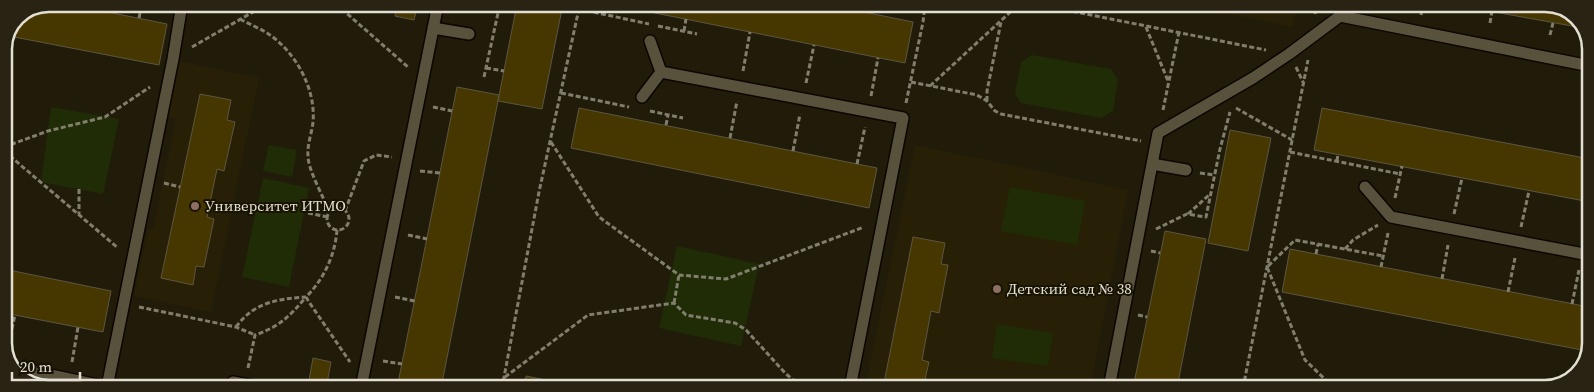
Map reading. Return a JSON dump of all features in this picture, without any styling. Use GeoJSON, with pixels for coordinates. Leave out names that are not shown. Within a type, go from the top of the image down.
{"type":"FeatureCollection","features":[{"type":"Feature","properties":{"kind":"lane"},"geometry":{"type":"LineString","coordinates":[[108,380],[181,12]]}},
{"type":"Feature","properties":{"kind":"lane"},"geometry":{"type":"LineString","coordinates":[[363,380],[436,12]]}},
{"type":"Feature","properties":{"kind":"lane"},"geometry":{"type":"LineString","coordinates":[[1111,380],[1157,139],[1289,54],[1340,16],[1581,64]]}},
{"type":"Feature","properties":{"kind":"lane"},"geometry":{"type":"LineString","coordinates":[[433,28],[469,34]]}},
{"type":"Feature","properties":{"kind":"lane"},"geometry":{"type":"LineString","coordinates":[[650,41],[661,72]]}},
{"type":"Feature","properties":{"kind":"lane"},"geometry":{"type":"LineString","coordinates":[[642,97],[661,72]]}},
{"type":"Feature","properties":{"kind":"lane"},"geometry":{"type":"LineString","coordinates":[[661,72],[903,118],[852,380]]}},
{"type":"Feature","properties":{"kind":"lane"},"geometry":{"type":"LineString","coordinates":[[1152,164],[1186,170]]}},
{"type":"Feature","properties":{"kind":"lane"},"geometry":{"type":"LineString","coordinates":[[1365,187],[1391,216],[1582,253]]}},
{"type":"Feature","properties":{"kind":"lane"},"geometry":{"type":"LineString","coordinates":[[25,370],[73,380]]}},
{"type":"Feature","properties":{"kind":"path"},"geometry":{"type":"LineString","coordinates":[[139,18],[140,12]]}},
{"type":"Feature","properties":{"kind":"path"},"geometry":{"type":"LineString","coordinates":[[172,59],[253,12]]}},
{"type":"Feature","properties":{"kind":"path"},"geometry":{"type":"LineString","coordinates":[[345,12],[423,81]]}},
{"type":"Feature","properties":{"kind":"path"},"geometry":{"type":"LineString","coordinates":[[484,77],[498,12]]}},
{"type":"Feature","properties":{"kind":"path"},"geometry":{"type":"LineString","coordinates":[[503,380],[539,192],[579,12]]}},
{"type":"Feature","properties":{"kind":"path"},"geometry":{"type":"LineString","coordinates":[[589,12],[697,34]]}},
{"type":"Feature","properties":{"kind":"path"},"geometry":{"type":"LineString","coordinates":[[903,118],[924,12]]}},
{"type":"Feature","properties":{"kind":"path"},"geometry":{"type":"LineString","coordinates":[[930,86],[1011,12]]}},
{"type":"Feature","properties":{"kind":"path"},"geometry":{"type":"LineString","coordinates":[[1076,12],[1289,54]]}},
{"type":"Feature","properties":{"kind":"path"},"geometry":{"type":"LineString","coordinates":[[1245,380],[1316,12]]}},
{"type":"Feature","properties":{"kind":"path"},"geometry":{"type":"LineString","coordinates":[[1490,23],[1492,12]]}},
{"type":"Feature","properties":{"kind":"path"},"geometry":{"type":"LineString","coordinates":[[240,19],[266,32],[276,40],[296,62],[307,83],[313,110],[308,156],[310,166],[329,215],[328,222],[331,228],[342,230],[349,221],[345,211],[340,209],[334,209],[329,215]]}},
{"type":"Feature","properties":{"kind":"path"},"geometry":{"type":"LineString","coordinates":[[684,31],[686,19]]}},
{"type":"Feature","properties":{"kind":"path"},"geometry":{"type":"LineString","coordinates":[[987,101],[987,91],[1001,21]]}},
{"type":"Feature","properties":{"kind":"path"},"geometry":{"type":"LineString","coordinates":[[1550,35],[1554,23]]}},
{"type":"Feature","properties":{"kind":"path"},"geometry":{"type":"LineString","coordinates":[[1146,26],[1168,82]]}},
{"type":"Feature","properties":{"kind":"path"},"geometry":{"type":"LineString","coordinates":[[911,82],[977,94],[987,101],[995,111],[1002,114],[1157,139],[1179,32]]}},
{"type":"Feature","properties":{"kind":"path"},"geometry":{"type":"LineString","coordinates":[[486,68],[504,71]]}},
{"type":"Feature","properties":{"kind":"path"},"geometry":{"type":"LineString","coordinates":[[12,144],[48,131],[105,116],[169,75]]}},
{"type":"Feature","properties":{"kind":"path"},"geometry":{"type":"LineString","coordinates":[[561,93],[630,108]]}},
{"type":"Feature","properties":{"kind":"path"},"geometry":{"type":"LineString","coordinates":[[1187,214],[1206,217],[1231,105],[1292,140]]}},
{"type":"Feature","properties":{"kind":"path"},"geometry":{"type":"LineString","coordinates":[[649,111],[684,118]]}},
{"type":"Feature","properties":{"kind":"path"},"geometry":{"type":"LineString","coordinates":[[666,125],[668,115]]}},
{"type":"Feature","properties":{"kind":"path"},"geometry":{"type":"LineString","coordinates":[[551,142],[599,217],[679,276],[726,279],[883,219]]}},
{"type":"Feature","properties":{"kind":"path"},"geometry":{"type":"LineString","coordinates":[[1220,149],[1226,150]]}},
{"type":"Feature","properties":{"kind":"path"},"geometry":{"type":"LineString","coordinates":[[1290,152],[1400,174]]}},
{"type":"Feature","properties":{"kind":"path"},"geometry":{"type":"LineString","coordinates":[[1336,161],[1338,154]]}},
{"type":"Feature","properties":{"kind":"path"},"geometry":{"type":"LineString","coordinates":[[345,211],[364,161],[376,155],[407,158]]}},
{"type":"Feature","properties":{"kind":"path"},"geometry":{"type":"LineString","coordinates":[[12,158],[132,260]]}},
{"type":"Feature","properties":{"kind":"path"},"geometry":{"type":"LineString","coordinates":[[1381,267],[1402,166]]}},
{"type":"Feature","properties":{"kind":"path"},"geometry":{"type":"LineString","coordinates":[[1442,279],[1462,178]]}},
{"type":"Feature","properties":{"kind":"path"},"geometry":{"type":"LineString","coordinates":[[79,189],[79,215]]}},
{"type":"Feature","properties":{"kind":"path"},"geometry":{"type":"LineString","coordinates":[[1508,292],[1529,191]]}},
{"type":"Feature","properties":{"kind":"path"},"geometry":{"type":"LineString","coordinates":[[1151,231],[1187,214],[1210,194]]}},
{"type":"Feature","properties":{"kind":"path"},"geometry":{"type":"LineString","coordinates":[[1207,212],[1213,213]]}},
{"type":"Feature","properties":{"kind":"path"},"geometry":{"type":"LineString","coordinates":[[308,213],[329,215]]}},
{"type":"Feature","properties":{"kind":"path"},"geometry":{"type":"LineString","coordinates":[[1344,249],[1353,240],[1391,216]]}},
{"type":"Feature","properties":{"kind":"path"},"geometry":{"type":"LineString","coordinates":[[124,304],[236,327],[255,335],[276,327],[290,316],[314,289],[330,262],[337,230]]}},
{"type":"Feature","properties":{"kind":"path"},"geometry":{"type":"LineString","coordinates":[[1267,267],[1295,240],[1383,256]]}},
{"type":"Feature","properties":{"kind":"path"},"geometry":{"type":"LineString","coordinates":[[1316,254],[1318,244]]}},
{"type":"Feature","properties":{"kind":"path"},"geometry":{"type":"LineString","coordinates":[[1267,267],[1305,360],[1326,380]]}},
{"type":"Feature","properties":{"kind":"path"},"geometry":{"type":"LineString","coordinates":[[1572,304],[1582,269]]}},
{"type":"Feature","properties":{"kind":"path"},"geometry":{"type":"LineString","coordinates":[[674,303],[679,276]]}},
{"type":"Feature","properties":{"kind":"path"},"geometry":{"type":"LineString","coordinates":[[306,296],[360,380]]}},
{"type":"Feature","properties":{"kind":"path"},"geometry":{"type":"LineString","coordinates":[[236,327],[243,318],[257,308],[272,301],[306,296]]}},
{"type":"Feature","properties":{"kind":"path"},"geometry":{"type":"LineString","coordinates":[[504,377],[588,314],[674,303]]}},
{"type":"Feature","properties":{"kind":"path"},"geometry":{"type":"LineString","coordinates":[[674,303],[686,315],[735,323],[746,330],[793,380]]}},
{"type":"Feature","properties":{"kind":"path"},"geometry":{"type":"LineString","coordinates":[[13,325],[15,315]]}},
{"type":"Feature","properties":{"kind":"path"},"geometry":{"type":"LineString","coordinates":[[68,379],[78,327]]}},
{"type":"Feature","properties":{"kind":"path"},"geometry":{"type":"LineString","coordinates":[[240,380],[255,335]]}},
{"type":"Feature","properties":{"kind":"shaded area"},"geometry":{"type":"Polygon","coordinates":[[[1219,12],[1296,12],[1293,27],[1219,12]]]}},
{"type":"Feature","properties":{"kind":"shaded area","name":"Университет ИТМО"},"geometry":{"type":"Polygon","coordinates":[[[179,61],[259,78],[211,312],[134,296],[148,230],[153,230],[176,119],[168,117],[179,61]]]}},
{"type":"Feature","properties":{"kind":"shaded area","name":"Детский сад № 38"},"geometry":{"type":"Polygon","coordinates":[[[915,145],[1128,190],[1092,380],[867,380],[915,145]]]}},
{"type":"Feature","properties":{"kind":"green space"},"geometry":{"type":"Polygon","coordinates":[[[1032,55],[1111,69],[1118,80],[1113,111],[1101,118],[1021,103],[1015,94],[1021,62],[1032,55]]]}},
{"type":"Feature","properties":{"kind":"green space"},"geometry":{"type":"Polygon","coordinates":[[[51,107],[119,119],[103,194],[41,182],[51,107]]]}},
{"type":"Feature","properties":{"kind":"green space"},"geometry":{"type":"Polygon","coordinates":[[[269,145],[297,150],[292,177],[263,171],[269,145]]]}},
{"type":"Feature","properties":{"kind":"green space"},"geometry":{"type":"Polygon","coordinates":[[[263,178],[309,188],[289,287],[242,277],[263,178]]]}},
{"type":"Feature","properties":{"kind":"green space"},"geometry":{"type":"Polygon","coordinates":[[[1010,187],[1085,201],[1077,245],[1001,231],[1010,187]]]}},
{"type":"Feature","properties":{"kind":"green space"},"geometry":{"type":"Polygon","coordinates":[[[677,246],[759,264],[741,346],[659,328],[677,246]]]}},
{"type":"Feature","properties":{"kind":"green space"},"geometry":{"type":"Polygon","coordinates":[[[997,324],[1053,333],[1048,366],[992,358],[997,324]]]}},
{"type":"Feature","properties":{"kind":"building"},"geometry":{"type":"Polygon","coordinates":[[[108,12],[167,24],[159,65],[14,37],[23,23],[42,13],[108,12]]]}},
{"type":"Feature","properties":{"kind":"building"},"geometry":{"type":"Polygon","coordinates":[[[396,12],[416,12],[414,20],[395,16],[396,12]]]}},
{"type":"Feature","properties":{"kind":"building"},"geometry":{"type":"Polygon","coordinates":[[[515,12],[561,12],[542,109],[498,101],[515,12]]]}},
{"type":"Feature","properties":{"kind":"building"},"geometry":{"type":"Polygon","coordinates":[[[650,12],[864,12],[913,22],[905,63],[650,12]]]}},
{"type":"Feature","properties":{"kind":"building"},"geometry":{"type":"Polygon","coordinates":[[[1495,12],[1552,13],[1563,17],[1573,26],[1495,12]]]}},
{"type":"Feature","properties":{"kind":"building"},"geometry":{"type":"Polygon","coordinates":[[[457,87],[499,95],[443,380],[399,380],[457,87]]]}},
{"type":"Feature","properties":{"kind":"building"},"geometry":{"type":"Polygon","coordinates":[[[200,94],[231,100],[227,120],[235,122],[224,171],[217,169],[207,217],[214,219],[204,267],[196,266],[193,285],[161,278],[200,94]]]}},
{"type":"Feature","properties":{"kind":"building"},"geometry":{"type":"Polygon","coordinates":[[[579,108],[877,168],[869,208],[571,148],[579,108]]]}},
{"type":"Feature","properties":{"kind":"building"},"geometry":{"type":"Polygon","coordinates":[[[1322,108],[1581,157],[1582,200],[1314,150],[1322,108]]]}},
{"type":"Feature","properties":{"kind":"building"},"geometry":{"type":"Polygon","coordinates":[[[1230,130],[1271,138],[1248,251],[1208,243],[1230,130]]]}},
{"type":"Feature","properties":{"kind":"building"},"geometry":{"type":"Polygon","coordinates":[[[1165,231],[1206,239],[1179,380],[1135,380],[1165,231]]]}},
{"type":"Feature","properties":{"kind":"building"},"geometry":{"type":"Polygon","coordinates":[[[913,237],[945,243],[941,264],[948,265],[939,313],[931,311],[922,360],[929,362],[925,380],[885,380],[913,237]]]}},
{"type":"Feature","properties":{"kind":"building"},"geometry":{"type":"Polygon","coordinates":[[[1290,249],[1582,306],[1581,350],[1282,292],[1290,249]]]}},
{"type":"Feature","properties":{"kind":"building"},"geometry":{"type":"Polygon","coordinates":[[[13,271],[111,291],[103,332],[13,315],[13,271]]]}},
{"type":"Feature","properties":{"kind":"building"},"geometry":{"type":"Polygon","coordinates":[[[313,358],[331,362],[328,380],[309,380],[313,358]]]}},
{"type":"Feature","properties":{"kind":"building"},"geometry":{"type":"Polygon","coordinates":[[[526,376],[546,380],[525,380],[526,376]]]}},
{"type":"Feature","properties":{"kind":"place","name":"Университет ИТМО"},"geometry":{"type":"Point","coordinates":[195,206]}},
{"type":"Feature","properties":{"kind":"place","name":"Детский сад № 38"},"geometry":{"type":"Point","coordinates":[997,289]}}]}
